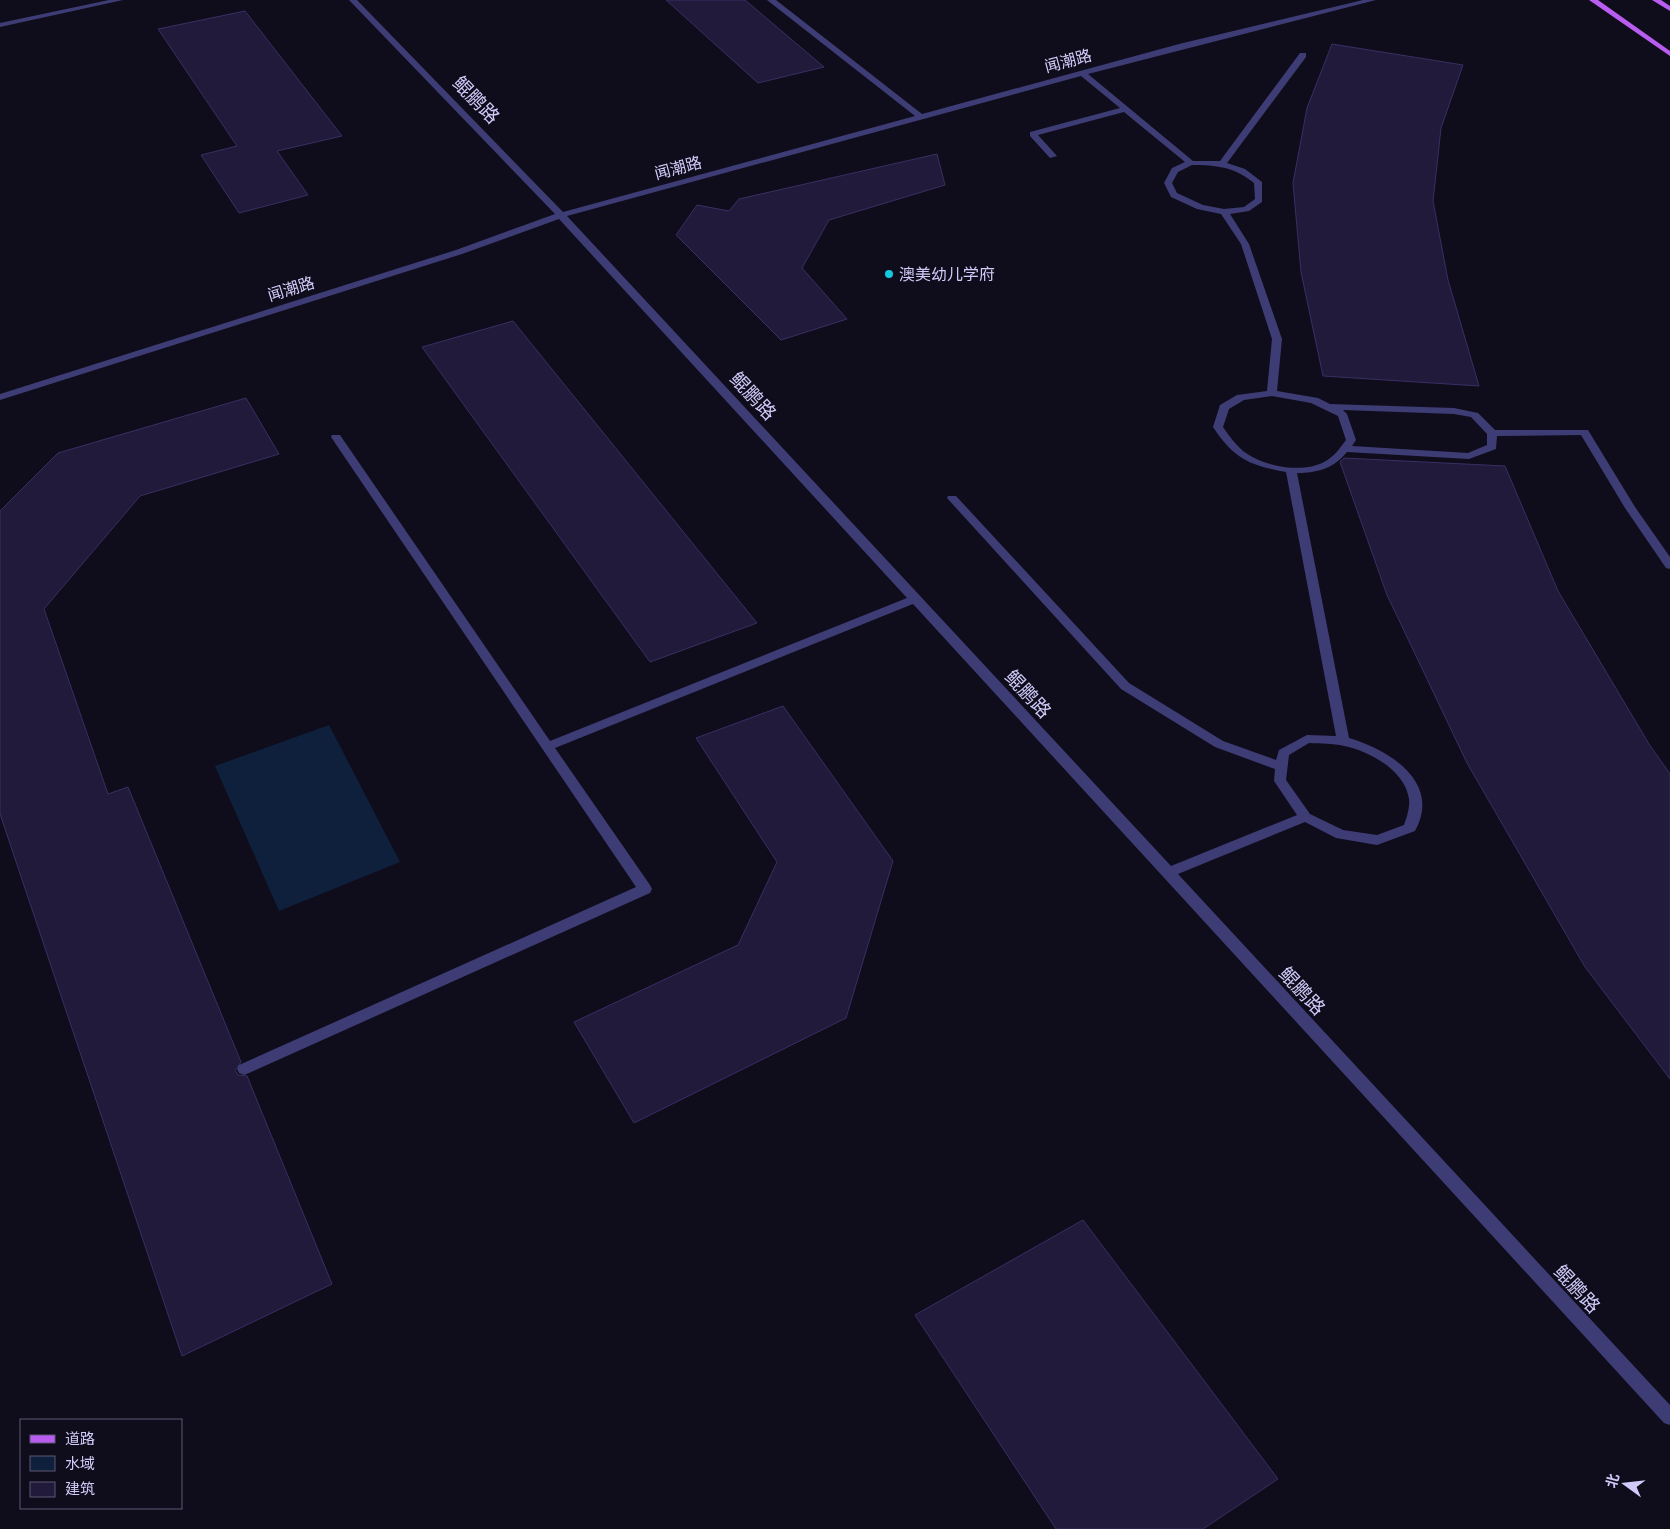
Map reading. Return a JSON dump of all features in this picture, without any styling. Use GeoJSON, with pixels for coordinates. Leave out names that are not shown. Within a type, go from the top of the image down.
{"type":"FeatureCollection","features":[{"type":"Feature","properties":{"kind":"main road"},"geometry":{"type":"LineString","coordinates":[[1593,0],[1670,54]]}},
{"type":"Feature","properties":{"kind":"main road"},"geometry":{"type":"LineString","coordinates":[[1656,0],[1670,10]]}},
{"type":"Feature","properties":{"kind":"street"},"geometry":{"type":"LineString","coordinates":[[0,25],[119,0]]}},
{"type":"Feature","properties":{"kind":"street","name":"鲲鹏路"},"geometry":{"type":"LineString","coordinates":[[353,0],[561,216],[1670,1417]]}},
{"type":"Feature","properties":{"kind":"street"},"geometry":{"type":"LineString","coordinates":[[771,0],[921,117]]}},
{"type":"Feature","properties":{"kind":"street","name":"闻潮路"},"geometry":{"type":"LineString","coordinates":[[0,396],[459,252],[561,216],[1182,46],[1372,0]]}},
{"type":"Feature","properties":{"kind":"street"},"geometry":{"type":"LineString","coordinates":[[1223,163],[1303,55]]}},
{"type":"Feature","properties":{"kind":"street"},"geometry":{"type":"LineString","coordinates":[[1082,73],[1191,163]]}},
{"type":"Feature","properties":{"kind":"street"},"geometry":{"type":"LineString","coordinates":[[1053,156],[1033,134],[1125,109]]}},
{"type":"Feature","properties":{"kind":"street"},"geometry":{"type":"LineString","coordinates":[[1191,163],[1223,163],[1245,170],[1258,182],[1259,200],[1246,209],[1224,212],[1200,207],[1174,195],[1168,183],[1175,170],[1191,163]]}},
{"type":"Feature","properties":{"kind":"street"},"geometry":{"type":"LineString","coordinates":[[1224,212],[1245,244],[1277,339],[1272,393]]}},
{"type":"Feature","properties":{"kind":"street"},"geometry":{"type":"LineString","coordinates":[[1272,393],[1314,400],[1329,407],[1342,414],[1351,440],[1339,458],[1315,470],[1291,470],[1253,463],[1230,447],[1218,427],[1224,407],[1241,397],[1272,393]]}},
{"type":"Feature","properties":{"kind":"street"},"geometry":{"type":"LineString","coordinates":[[1329,407],[1454,411],[1474,415],[1492,433],[1492,447],[1469,456],[1345,449]]}},
{"type":"Feature","properties":{"kind":"street"},"geometry":{"type":"LineString","coordinates":[[1492,433],[1584,432],[1630,508],[1670,565]]}},
{"type":"Feature","properties":{"kind":"street"},"geometry":{"type":"LineString","coordinates":[[244,1070],[645,889],[336,437]]}},
{"type":"Feature","properties":{"kind":"street"},"geometry":{"type":"LineString","coordinates":[[1291,470],[1343,741]]}},
{"type":"Feature","properties":{"kind":"street"},"geometry":{"type":"LineString","coordinates":[[952,498],[1125,686],[1218,744],[1282,767]]}},
{"type":"Feature","properties":{"kind":"street"},"geometry":{"type":"LineString","coordinates":[[547,747],[915,599]]}},
{"type":"Feature","properties":{"kind":"street"},"geometry":{"type":"LineString","coordinates":[[1307,739],[1343,741],[1364,746],[1402,770],[1416,799],[1410,828],[1377,840],[1341,835],[1305,817],[1280,781],[1283,753],[1307,739]]}},
{"type":"Feature","properties":{"kind":"street"},"geometry":{"type":"LineString","coordinates":[[1168,873],[1305,817]]}},
{"type":"Feature","properties":{"kind":"water"},"geometry":{"type":"Polygon","coordinates":[[[329,725],[400,862],[279,911],[215,766],[329,725]]]}},
{"type":"Feature","properties":{"kind":"building"},"geometry":{"type":"Polygon","coordinates":[[[666,0],[745,0],[824,67],[758,83],[666,0]]]}},
{"type":"Feature","properties":{"kind":"building"},"geometry":{"type":"Polygon","coordinates":[[[245,11],[342,136],[277,151],[308,195],[239,213],[201,155],[237,146],[158,29],[245,11]]]}},
{"type":"Feature","properties":{"kind":"building"},"geometry":{"type":"Polygon","coordinates":[[[1332,44],[1463,65],[1441,128],[1433,201],[1448,280],[1479,386],[1323,376],[1301,272],[1293,183],[1307,108],[1332,44]]]}},
{"type":"Feature","properties":{"kind":"building"},"geometry":{"type":"Polygon","coordinates":[[[937,154],[945,185],[829,220],[802,268],[847,319],[781,340],[676,235],[697,205],[729,211],[739,199],[937,154]]]}},
{"type":"Feature","properties":{"kind":"building"},"geometry":{"type":"Polygon","coordinates":[[[513,321],[757,623],[650,662],[422,347],[513,321]]]}},
{"type":"Feature","properties":{"kind":"building"},"geometry":{"type":"Polygon","coordinates":[[[246,398],[279,454],[140,496],[44,609],[108,794],[128,787],[241,1062],[235,1070],[238,1075],[247,1076],[332,1284],[182,1356],[0,814],[0,511],[58,453],[246,398]]]}},
{"type":"Feature","properties":{"kind":"building"},"geometry":{"type":"Polygon","coordinates":[[[1344,458],[1505,466],[1558,591],[1649,744],[1670,774],[1670,1079],[1585,967],[1467,763],[1387,595],[1340,462],[1344,458]]]}},
{"type":"Feature","properties":{"kind":"building"},"geometry":{"type":"Polygon","coordinates":[[[783,706],[893,861],[846,1018],[634,1123],[574,1022],[738,945],[777,862],[696,738],[783,706]]]}},
{"type":"Feature","properties":{"kind":"building"},"geometry":{"type":"Polygon","coordinates":[[[1083,1220],[1278,1479],[1203,1529],[1056,1529],[915,1315],[1083,1220]]]}},
{"type":"Feature","properties":{"kind":"place","name":"澳美幼儿学府"},"geometry":{"type":"Point","coordinates":[889,274]}}]}
